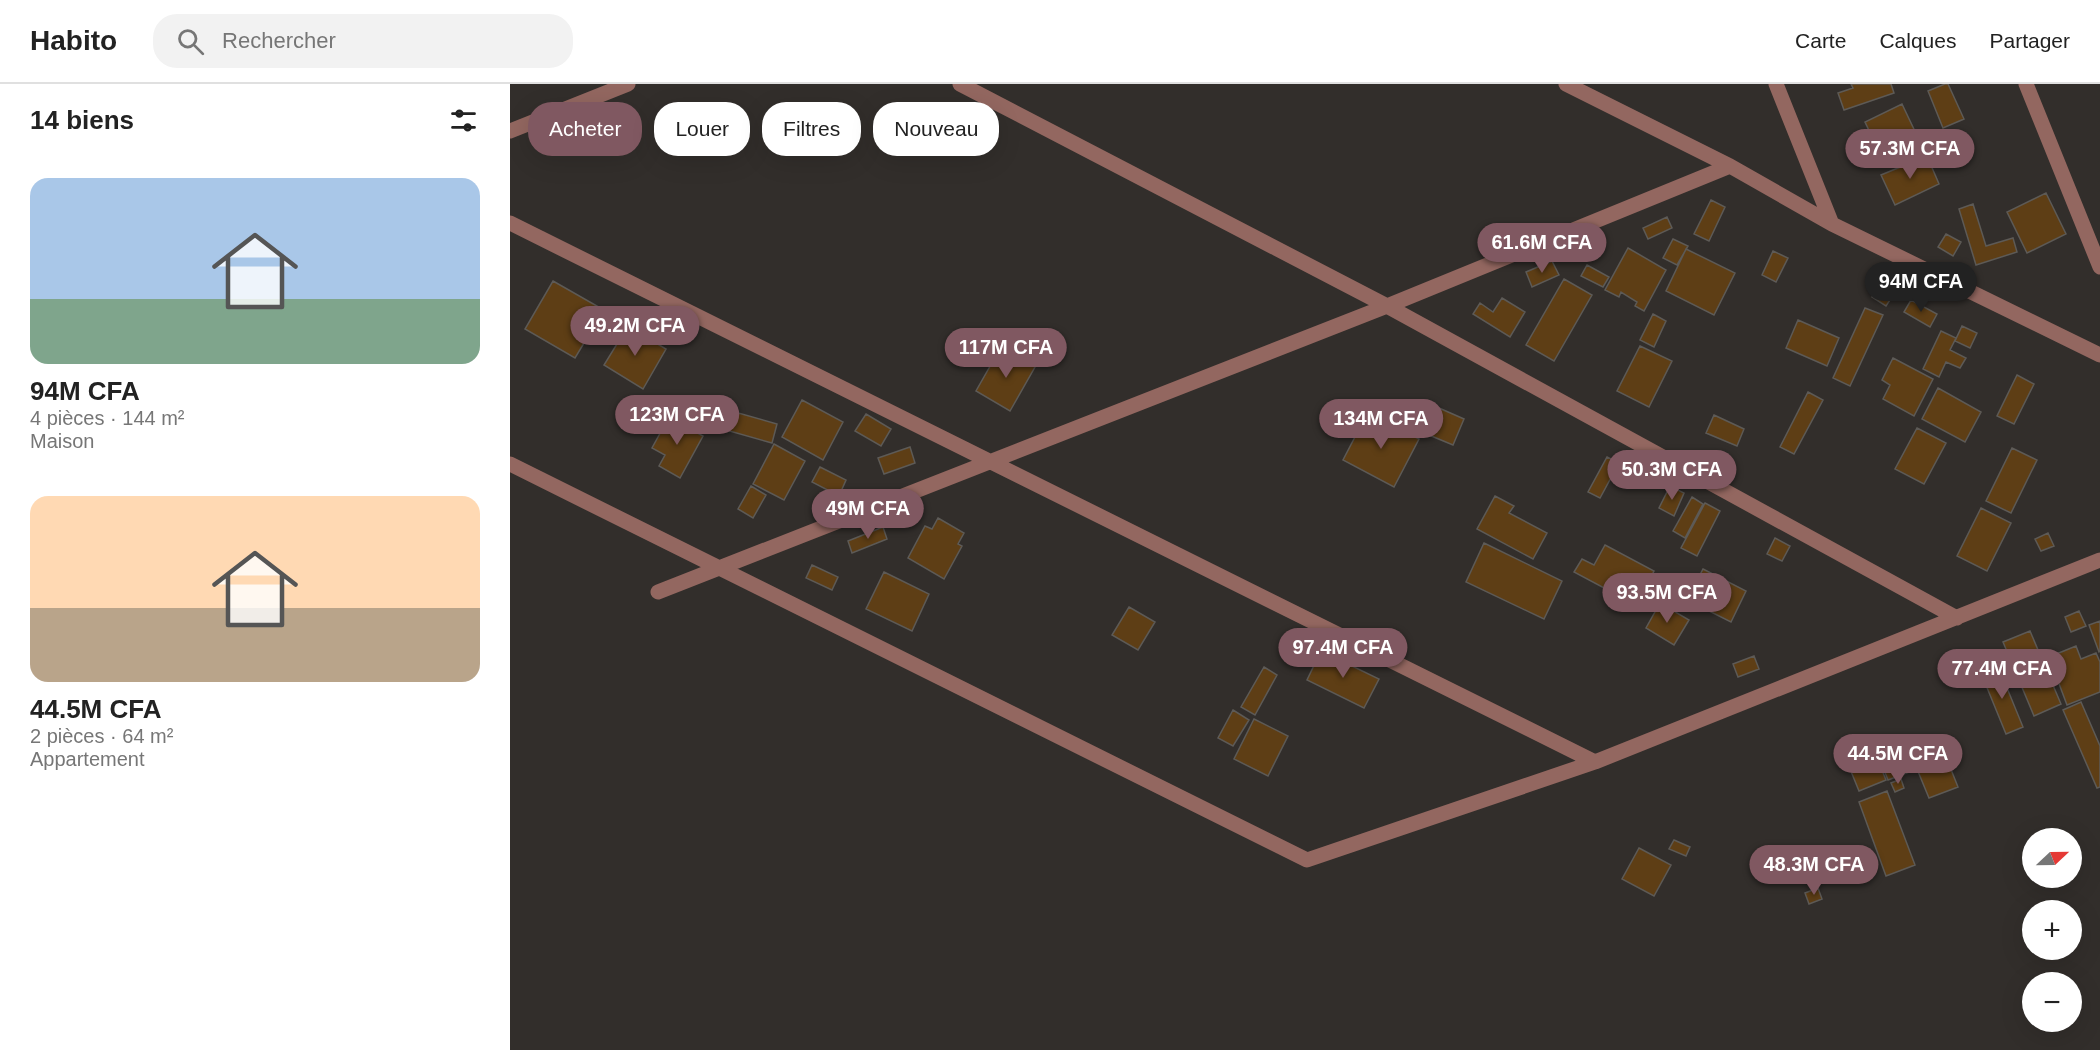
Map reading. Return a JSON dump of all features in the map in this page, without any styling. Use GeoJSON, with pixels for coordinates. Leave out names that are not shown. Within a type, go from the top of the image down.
{"type":"FeatureCollection","features":[{"type":"Feature","properties":{"kind":"street"},"geometry":{"type":"LineString","coordinates":[[510,131],[628,84]]}},
{"type":"Feature","properties":{"kind":"street"},"geometry":{"type":"LineString","coordinates":[[960,84],[1387,306],[1957,618]]}},
{"type":"Feature","properties":{"kind":"street"},"geometry":{"type":"LineString","coordinates":[[1566,84],[1730,166],[1832,224],[2100,355]]}},
{"type":"Feature","properties":{"kind":"street"},"geometry":{"type":"LineString","coordinates":[[1776,84],[1832,224]]}},
{"type":"Feature","properties":{"kind":"street"},"geometry":{"type":"LineString","coordinates":[[2026,84],[2100,267]]}},
{"type":"Feature","properties":{"kind":"street"},"geometry":{"type":"LineString","coordinates":[[658,592],[1387,306],[1730,166]]}},
{"type":"Feature","properties":{"kind":"street"},"geometry":{"type":"LineString","coordinates":[[510,224],[1595,762]]}},
{"type":"Feature","properties":{"kind":"street"},"geometry":{"type":"LineString","coordinates":[[510,464],[1307,860],[1595,762],[2100,560]]}},
{"type":"Feature","properties":{"kind":"building"},"geometry":{"type":"Polygon","coordinates":[[[1851,84],[1891,84],[1894,93],[1844,110],[1838,93],[1853,88],[1851,84]]]}},
{"type":"Feature","properties":{"kind":"building"},"geometry":{"type":"Polygon","coordinates":[[[1948,84],[1964,119],[1943,128],[1928,91],[1948,84]]]}},
{"type":"Feature","properties":{"kind":"building"},"geometry":{"type":"Polygon","coordinates":[[[1902,104],[1920,142],[1883,160],[1865,122],[1902,104]]]}},
{"type":"Feature","properties":{"kind":"building"},"geometry":{"type":"Polygon","coordinates":[[[1927,156],[1939,184],[1895,205],[1881,175],[1927,156]]]}},
{"type":"Feature","properties":{"kind":"building"},"geometry":{"type":"Polygon","coordinates":[[[2046,193],[2066,234],[2027,253],[2007,212],[2046,193]]]}},
{"type":"Feature","properties":{"kind":"building"},"geometry":{"type":"Polygon","coordinates":[[[1711,200],[1725,207],[1709,241],[1694,234],[1711,200]]]}},
{"type":"Feature","properties":{"kind":"building"},"geometry":{"type":"Polygon","coordinates":[[[1973,204],[1986,246],[2013,238],[2017,252],[1976,265],[1959,209],[1973,204]]]}},
{"type":"Feature","properties":{"kind":"building"},"geometry":{"type":"Polygon","coordinates":[[[1667,217],[1672,228],[1648,239],[1643,228],[1667,217]]]}},
{"type":"Feature","properties":{"kind":"building"},"geometry":{"type":"Polygon","coordinates":[[[1946,234],[1961,242],[1953,256],[1938,247],[1946,234]]]}},
{"type":"Feature","properties":{"kind":"building"},"geometry":{"type":"Polygon","coordinates":[[[1673,239],[1688,246],[1677,265],[1663,258],[1673,239]]]}},
{"type":"Feature","properties":{"kind":"building"},"geometry":{"type":"Polygon","coordinates":[[[1628,248],[1666,270],[1644,311],[1635,306],[1637,302],[1621,292],[1619,297],[1605,290],[1628,248]]]}},
{"type":"Feature","properties":{"kind":"building"},"geometry":{"type":"Polygon","coordinates":[[[1686,249],[1735,273],[1714,315],[1666,291],[1686,249]]]}},
{"type":"Feature","properties":{"kind":"building"},"geometry":{"type":"Polygon","coordinates":[[[1773,251],[1788,258],[1776,282],[1762,275],[1773,251]]]}},
{"type":"Feature","properties":{"kind":"building"},"geometry":{"type":"Polygon","coordinates":[[[1552,261],[1559,275],[1532,287],[1526,272],[1552,261]]]}},
{"type":"Feature","properties":{"kind":"building"},"geometry":{"type":"Polygon","coordinates":[[[1587,265],[1609,277],[1603,287],[1581,276],[1587,265]]]}},
{"type":"Feature","properties":{"kind":"building"},"geometry":{"type":"Polygon","coordinates":[[[1564,279],[1592,295],[1554,361],[1526,345],[1564,279]]]}},
{"type":"Feature","properties":{"kind":"building"},"geometry":{"type":"Polygon","coordinates":[[[553,281],[604,310],[575,358],[525,329],[553,281]]]}},
{"type":"Feature","properties":{"kind":"building"},"geometry":{"type":"Polygon","coordinates":[[[1879,285],[1894,294],[1886,306],[1872,297],[1879,285]]]}},
{"type":"Feature","properties":{"kind":"building"},"geometry":{"type":"Polygon","coordinates":[[[1502,298],[1525,312],[1510,337],[1473,314],[1480,303],[1493,312],[1502,298]]]}},
{"type":"Feature","properties":{"kind":"building"},"geometry":{"type":"Polygon","coordinates":[[[1911,300],[1937,314],[1930,327],[1904,312],[1911,300]]]}},
{"type":"Feature","properties":{"kind":"building"},"geometry":{"type":"Polygon","coordinates":[[[1865,308],[1883,315],[1850,386],[1833,378],[1865,308]]]}},
{"type":"Feature","properties":{"kind":"building"},"geometry":{"type":"Polygon","coordinates":[[[1653,314],[1666,321],[1654,347],[1640,340],[1653,314]]]}},
{"type":"Feature","properties":{"kind":"building"},"geometry":{"type":"Polygon","coordinates":[[[1798,320],[1839,338],[1827,366],[1786,348],[1798,320]]]}},
{"type":"Feature","properties":{"kind":"building"},"geometry":{"type":"Polygon","coordinates":[[[628,326],[666,349],[643,389],[604,365],[628,326]]]}},
{"type":"Feature","properties":{"kind":"building"},"geometry":{"type":"Polygon","coordinates":[[[1962,326],[1977,333],[1970,348],[1955,341],[1962,326]]]}},
{"type":"Feature","properties":{"kind":"building"},"geometry":{"type":"Polygon","coordinates":[[[1941,331],[1956,338],[1950,350],[1966,358],[1960,368],[1946,362],[1939,377],[1923,369],[1941,331]]]}},
{"type":"Feature","properties":{"kind":"building"},"geometry":{"type":"Polygon","coordinates":[[[1640,346],[1672,361],[1649,407],[1617,391],[1640,346]]]}},
{"type":"Feature","properties":{"kind":"building"},"geometry":{"type":"Polygon","coordinates":[[[1001,347],[1035,367],[1010,411],[976,391],[1001,347]]]}},
{"type":"Feature","properties":{"kind":"building"},"geometry":{"type":"Polygon","coordinates":[[[1893,358],[1933,379],[1914,416],[1883,399],[1890,385],[1882,380],[1893,358]]]}},
{"type":"Feature","properties":{"kind":"building"},"geometry":{"type":"Polygon","coordinates":[[[2017,375],[2034,384],[2014,424],[1997,416],[2017,375]]]}},
{"type":"Feature","properties":{"kind":"building"},"geometry":{"type":"Polygon","coordinates":[[[1938,388],[1981,412],[1965,442],[1922,419],[1938,388]]]}},
{"type":"Feature","properties":{"kind":"building"},"geometry":{"type":"Polygon","coordinates":[[[1808,392],[1823,400],[1794,454],[1780,447],[1808,392]]]}},
{"type":"Feature","properties":{"kind":"building"},"geometry":{"type":"Polygon","coordinates":[[[678,396],[777,424],[772,443],[673,415],[678,396]]]}},
{"type":"Feature","properties":{"kind":"building"},"geometry":{"type":"Polygon","coordinates":[[[802,400],[843,422],[823,460],[782,437],[802,400]]]}},
{"type":"Feature","properties":{"kind":"building"},"geometry":{"type":"Polygon","coordinates":[[[1439,408],[1464,419],[1453,445],[1429,435],[1439,408]]]}},
{"type":"Feature","properties":{"kind":"building"},"geometry":{"type":"Polygon","coordinates":[[[1368,412],[1419,439],[1394,487],[1343,460],[1368,412]]]}},
{"type":"Feature","properties":{"kind":"building"},"geometry":{"type":"Polygon","coordinates":[[[866,414],[891,429],[881,446],[855,431],[866,414]]]}},
{"type":"Feature","properties":{"kind":"building"},"geometry":{"type":"Polygon","coordinates":[[[1714,415],[1744,429],[1737,446],[1706,433],[1714,415]]]}},
{"type":"Feature","properties":{"kind":"building"},"geometry":{"type":"Polygon","coordinates":[[[669,417],[703,436],[680,478],[659,466],[665,455],[652,448],[669,417]]]}},
{"type":"Feature","properties":{"kind":"building"},"geometry":{"type":"Polygon","coordinates":[[[1917,428],[1946,443],[1924,484],[1895,469],[1917,428]]]}},
{"type":"Feature","properties":{"kind":"building"},"geometry":{"type":"Polygon","coordinates":[[[774,444],[805,461],[784,500],[753,484],[774,444]]]}},
{"type":"Feature","properties":{"kind":"building"},"geometry":{"type":"Polygon","coordinates":[[[910,447],[915,463],[884,474],[878,458],[910,447]]]}},
{"type":"Feature","properties":{"kind":"building"},"geometry":{"type":"Polygon","coordinates":[[[2012,448],[2037,460],[2011,513],[1986,501],[2012,448]]]}},
{"type":"Feature","properties":{"kind":"building"},"geometry":{"type":"Polygon","coordinates":[[[1607,457],[1619,463],[1600,498],[1588,492],[1607,457]]]}},
{"type":"Feature","properties":{"kind":"building"},"geometry":{"type":"Polygon","coordinates":[[[820,467],[846,480],[839,496],[812,482],[820,467]]]}},
{"type":"Feature","properties":{"kind":"building"},"geometry":{"type":"Polygon","coordinates":[[[751,486],[766,495],[753,518],[738,509],[751,486]]]}},
{"type":"Feature","properties":{"kind":"building"},"geometry":{"type":"Polygon","coordinates":[[[1670,486],[1684,493],[1674,516],[1659,508],[1670,486]]]}},
{"type":"Feature","properties":{"kind":"building"},"geometry":{"type":"Polygon","coordinates":[[[1495,496],[1514,506],[1509,513],[1547,533],[1533,559],[1477,529],[1495,496]]]}},
{"type":"Feature","properties":{"kind":"building"},"geometry":{"type":"Polygon","coordinates":[[[1692,497],[1703,504],[1685,538],[1673,531],[1692,497]]]}},
{"type":"Feature","properties":{"kind":"building"},"geometry":{"type":"Polygon","coordinates":[[[1705,503],[1720,511],[1697,556],[1681,548],[1705,503]]]}},
{"type":"Feature","properties":{"kind":"building"},"geometry":{"type":"Polygon","coordinates":[[[1981,508],[2011,523],[1987,571],[1957,556],[1981,508]]]}},
{"type":"Feature","properties":{"kind":"building"},"geometry":{"type":"Polygon","coordinates":[[[938,518],[964,533],[958,544],[962,546],[944,579],[908,558],[925,526],[932,529],[938,518]]]}},
{"type":"Feature","properties":{"kind":"building"},"geometry":{"type":"Polygon","coordinates":[[[883,527],[887,539],[852,553],[848,541],[883,527]]]}},
{"type":"Feature","properties":{"kind":"building"},"geometry":{"type":"Polygon","coordinates":[[[2048,533],[2054,546],[2041,551],[2035,539],[2048,533]]]}},
{"type":"Feature","properties":{"kind":"building"},"geometry":{"type":"Polygon","coordinates":[[[1775,538],[1790,546],[1782,561],[1767,554],[1775,538]]]}},
{"type":"Feature","properties":{"kind":"building"},"geometry":{"type":"Polygon","coordinates":[[[1484,543],[1562,581],[1544,619],[1466,582],[1484,543]]]}},
{"type":"Feature","properties":{"kind":"building"},"geometry":{"type":"Polygon","coordinates":[[[1605,545],[1654,571],[1636,605],[1574,572],[1582,559],[1594,565],[1605,545]]]}},
{"type":"Feature","properties":{"kind":"building"},"geometry":{"type":"Polygon","coordinates":[[[812,565],[838,577],[832,590],[806,578],[812,565]]]}},
{"type":"Feature","properties":{"kind":"building"},"geometry":{"type":"Polygon","coordinates":[[[1703,569],[1746,591],[1731,622],[1687,600],[1703,569]]]}},
{"type":"Feature","properties":{"kind":"building"},"geometry":{"type":"Polygon","coordinates":[[[884,572],[929,594],[912,631],[866,609],[884,572]]]}},
{"type":"Feature","properties":{"kind":"building"},"geometry":{"type":"Polygon","coordinates":[[[1660,603],[1689,620],[1674,645],[1646,628],[1660,603]]]}},
{"type":"Feature","properties":{"kind":"building"},"geometry":{"type":"Polygon","coordinates":[[[1129,607],[1155,622],[1138,650],[1112,635],[1129,607]]]}},
{"type":"Feature","properties":{"kind":"building"},"geometry":{"type":"Polygon","coordinates":[[[2079,611],[2086,626],[2071,632],[2065,617],[2079,611]]]}},
{"type":"Feature","properties":{"kind":"building"},"geometry":{"type":"Polygon","coordinates":[[[2100,621],[2100,651],[2099,652],[2089,625],[2100,621]]]}},
{"type":"Feature","properties":{"kind":"building"},"geometry":{"type":"Polygon","coordinates":[[[2030,631],[2061,704],[2034,716],[2003,642],[2030,631]]]}},
{"type":"Feature","properties":{"kind":"building"},"geometry":{"type":"Polygon","coordinates":[[[2076,646],[2081,659],[2096,653],[2100,662],[2100,692],[2067,705],[2049,657],[2076,646]]]}},
{"type":"Feature","properties":{"kind":"building"},"geometry":{"type":"Polygon","coordinates":[[[1321,651],[1379,679],[1364,708],[1307,680],[1321,651]]]}},
{"type":"Feature","properties":{"kind":"building"},"geometry":{"type":"Polygon","coordinates":[[[1754,656],[1759,669],[1738,677],[1733,664],[1754,656]]]}},
{"type":"Feature","properties":{"kind":"building"},"geometry":{"type":"Polygon","coordinates":[[[1998,666],[2023,727],[2006,734],[1981,673],[1998,666]]]}},
{"type":"Feature","properties":{"kind":"building"},"geometry":{"type":"Polygon","coordinates":[[[1264,667],[1277,675],[1255,715],[1241,707],[1264,667]]]}},
{"type":"Feature","properties":{"kind":"building"},"geometry":{"type":"Polygon","coordinates":[[[2081,702],[2100,746],[2100,787],[2097,788],[2063,710],[2081,702]]]}},
{"type":"Feature","properties":{"kind":"building"},"geometry":{"type":"Polygon","coordinates":[[[1233,710],[1249,720],[1233,746],[1218,738],[1233,710]]]}},
{"type":"Feature","properties":{"kind":"building"},"geometry":{"type":"Polygon","coordinates":[[[1254,719],[1288,736],[1268,776],[1234,759],[1254,719]]]}},
{"type":"Feature","properties":{"kind":"building"},"geometry":{"type":"Polygon","coordinates":[[[1908,740],[1913,752],[1940,742],[1958,787],[1929,798],[1917,769],[1888,780],[1877,752],[1908,740]]]}},
{"type":"Feature","properties":{"kind":"building"},"geometry":{"type":"Polygon","coordinates":[[[1875,753],[1886,780],[1859,791],[1848,764],[1875,753]]]}},
{"type":"Feature","properties":{"kind":"building"},"geometry":{"type":"Polygon","coordinates":[[[1901,779],[1904,788],[1895,792],[1891,783],[1901,779]]]}},
{"type":"Feature","properties":{"kind":"building"},"geometry":{"type":"Polygon","coordinates":[[[1887,791],[1915,865],[1886,876],[1859,802],[1887,791]]]}},
{"type":"Feature","properties":{"kind":"building"},"geometry":{"type":"Polygon","coordinates":[[[1674,840],[1690,847],[1686,856],[1669,849],[1674,840]]]}},
{"type":"Feature","properties":{"kind":"building"},"geometry":{"type":"Polygon","coordinates":[[[1639,848],[1671,865],[1654,896],[1622,879],[1639,848]]]}},
{"type":"Feature","properties":{"kind":"building"},"geometry":{"type":"Polygon","coordinates":[[[1818,888],[1822,899],[1809,904],[1805,893],[1818,888]]]}}]}
